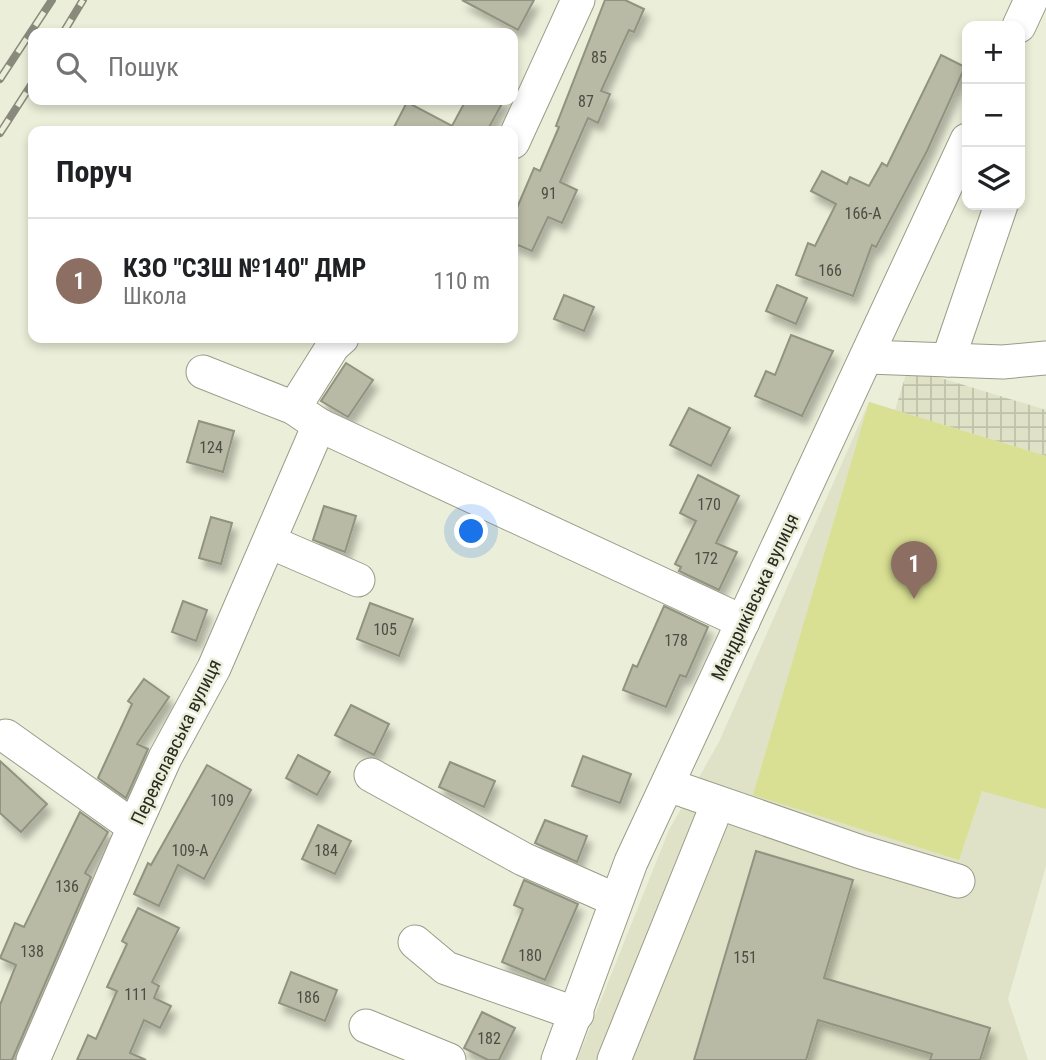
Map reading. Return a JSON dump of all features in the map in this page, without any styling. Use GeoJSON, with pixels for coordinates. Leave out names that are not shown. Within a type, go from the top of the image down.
{"type":"FeatureCollection","features":[{"type":"Feature","properties":{"kind":"street"},"geometry":{"type":"LineString","coordinates":[[518,131],[578,0]]}},
{"type":"Feature","properties":{"kind":"street"},"geometry":{"type":"LineString","coordinates":[[1021,21],[1031,0]]}},
{"type":"Feature","properties":{"kind":"street","name":"Мандриківська вулиця"},"geometry":{"type":"LineString","coordinates":[[558,1060],[577,1014],[616,900],[964,147]]}},
{"type":"Feature","properties":{"kind":"street"},"geometry":{"type":"LineString","coordinates":[[948,360],[999,210]]}},
{"type":"Feature","properties":{"kind":"street","name":"Переяславська вулиця"},"geometry":{"type":"LineString","coordinates":[[33,1060],[165,758],[214,668],[246,590],[270,542],[307,416],[336,343]]}},
{"type":"Feature","properties":{"kind":"street"},"geometry":{"type":"LineString","coordinates":[[868,357],[1003,362],[1046,358]]}},
{"type":"Feature","properties":{"kind":"street"},"geometry":{"type":"LineString","coordinates":[[203,372],[307,416],[743,622]]}},
{"type":"Feature","properties":{"kind":"street"},"geometry":{"type":"LineString","coordinates":[[270,542],[358,580]]}},
{"type":"Feature","properties":{"kind":"street"},"geometry":{"type":"LineString","coordinates":[[6,736],[134,827]]}},
{"type":"Feature","properties":{"kind":"street"},"geometry":{"type":"LineString","coordinates":[[371,775],[523,859],[616,900]]}},
{"type":"Feature","properties":{"kind":"street"},"geometry":{"type":"LineString","coordinates":[[668,785],[860,852],[958,881]]}},
{"type":"Feature","properties":{"kind":"street"},"geometry":{"type":"LineString","coordinates":[[614,1060],[718,803]]}},
{"type":"Feature","properties":{"kind":"street"},"geometry":{"type":"LineString","coordinates":[[415,942],[446,968],[577,1014]]}},
{"type":"Feature","properties":{"kind":"street"},"geometry":{"type":"LineString","coordinates":[[366,1026],[449,1060]]}},
{"type":"Feature","properties":{"kind":"shaded area"},"geometry":{"type":"Polygon","coordinates":[[[908,368],[1046,410],[1046,456],[895,410],[908,368]]]}},
{"type":"Feature","properties":{"kind":"shaded area"},"geometry":{"type":"Polygon","coordinates":[[[869,402],[1046,456],[1046,866],[1008,999],[1028,1060],[577,1060],[669,830],[719,742],[869,402]]]}},
{"type":"Feature","properties":{"kind":"green space"},"geometry":{"type":"Polygon","coordinates":[[[869,402],[1046,456],[1046,809],[982,791],[959,860],[753,795],[869,402]]]}},
{"type":"Feature","properties":{"kind":"building"},"geometry":{"type":"Polygon","coordinates":[[[462,0],[534,0],[518,30],[462,0]]]}},
{"type":"Feature","properties":{"kind":"building"},"geometry":{"type":"Polygon","coordinates":[[[605,0],[625,0],[644,9],[634,32],[629,30],[601,91],[610,94],[598,123],[588,118],[560,182],[577,190],[562,223],[548,217],[532,251],[518,245],[518,205],[534,168],[540,171],[559,127],[556,126],[605,0]]]}},
{"type":"Feature","properties":{"kind":"building"},"geometry":{"type":"Polygon","coordinates":[[[941,55],[962,66],[962,74],[927,151],[876,247],[872,245],[853,296],[796,275],[808,243],[815,246],[836,204],[811,191],[822,171],[847,184],[850,177],[869,186],[882,163],[887,166],[941,55]]]}},
{"type":"Feature","properties":{"kind":"building"},"geometry":{"type":"Polygon","coordinates":[[[405,105],[413,105],[452,126],[395,126],[405,105]]]}},
{"type":"Feature","properties":{"kind":"building"},"geometry":{"type":"Polygon","coordinates":[[[463,105],[501,105],[490,126],[452,126],[463,105]]]}},
{"type":"Feature","properties":{"kind":"building"},"geometry":{"type":"Polygon","coordinates":[[[777,285],[807,298],[796,324],[766,311],[777,285]]]}},
{"type":"Feature","properties":{"kind":"building"},"geometry":{"type":"Polygon","coordinates":[[[564,295],[594,307],[584,331],[554,319],[564,295]]]}},
{"type":"Feature","properties":{"kind":"building"},"geometry":{"type":"Polygon","coordinates":[[[791,335],[833,351],[802,416],[755,396],[766,371],[775,375],[791,335]]]}},
{"type":"Feature","properties":{"kind":"building"},"geometry":{"type":"Polygon","coordinates":[[[346,363],[373,380],[348,417],[321,401],[346,363]]]}},
{"type":"Feature","properties":{"kind":"building"},"geometry":{"type":"Polygon","coordinates":[[[689,408],[730,428],[711,466],[670,445],[689,408]]]}},
{"type":"Feature","properties":{"kind":"building"},"geometry":{"type":"Polygon","coordinates":[[[199,421],[234,431],[223,472],[187,462],[199,421]]]}},
{"type":"Feature","properties":{"kind":"building"},"geometry":{"type":"Polygon","coordinates":[[[698,475],[739,496],[716,543],[737,552],[719,590],[679,571],[681,567],[675,564],[696,521],[680,513],[698,475]]]}},
{"type":"Feature","properties":{"kind":"building"},"geometry":{"type":"Polygon","coordinates":[[[324,506],[356,516],[345,552],[313,540],[324,506]]]}},
{"type":"Feature","properties":{"kind":"building"},"geometry":{"type":"Polygon","coordinates":[[[211,517],[232,523],[221,564],[199,558],[211,517]]]}},
{"type":"Feature","properties":{"kind":"building"},"geometry":{"type":"Polygon","coordinates":[[[183,601],[207,610],[196,641],[172,632],[183,601]]]}},
{"type":"Feature","properties":{"kind":"building"},"geometry":{"type":"Polygon","coordinates":[[[370,603],[413,619],[399,656],[357,639],[370,603]]]}},
{"type":"Feature","properties":{"kind":"building"},"geometry":{"type":"Polygon","coordinates":[[[664,606],[708,627],[686,677],[680,675],[666,707],[623,690],[633,665],[637,667],[664,606]]]}},
{"type":"Feature","properties":{"kind":"building"},"geometry":{"type":"Polygon","coordinates":[[[144,679],[169,697],[137,744],[148,749],[126,798],[98,778],[132,704],[128,701],[144,679]]]}},
{"type":"Feature","properties":{"kind":"building"},"geometry":{"type":"Polygon","coordinates":[[[351,705],[389,724],[374,755],[335,735],[351,705]]]}},
{"type":"Feature","properties":{"kind":"building"},"geometry":{"type":"Polygon","coordinates":[[[298,755],[330,772],[317,795],[286,778],[298,755]]]}},
{"type":"Feature","properties":{"kind":"building"},"geometry":{"type":"Polygon","coordinates":[[[583,756],[631,774],[620,803],[572,786],[583,756]]]}},
{"type":"Feature","properties":{"kind":"building"},"geometry":{"type":"Polygon","coordinates":[[[0,761],[47,804],[21,832],[0,813],[0,761]]]}},
{"type":"Feature","properties":{"kind":"building"},"geometry":{"type":"Polygon","coordinates":[[[450,762],[495,781],[484,807],[439,787],[450,762]]]}},
{"type":"Feature","properties":{"kind":"building"},"geometry":{"type":"Polygon","coordinates":[[[207,765],[251,790],[204,879],[178,865],[159,906],[134,894],[148,863],[151,865],[207,765]]]}},
{"type":"Feature","properties":{"kind":"building"},"geometry":{"type":"Polygon","coordinates":[[[80,812],[108,832],[85,873],[91,877],[12,1060],[0,1060],[0,1005],[16,965],[0,958],[15,923],[24,927],[80,812]]]}},
{"type":"Feature","properties":{"kind":"building"},"geometry":{"type":"Polygon","coordinates":[[[545,820],[587,836],[577,862],[535,843],[545,820]]]}},
{"type":"Feature","properties":{"kind":"building"},"geometry":{"type":"Polygon","coordinates":[[[318,825],[351,841],[335,874],[302,859],[318,825]]]}},
{"type":"Feature","properties":{"kind":"building"},"geometry":{"type":"Polygon","coordinates":[[[756,851],[853,880],[824,978],[990,1028],[980,1060],[930,1060],[932,1054],[818,1020],[806,1060],[694,1060],[756,851]]]}},
{"type":"Feature","properties":{"kind":"building"},"geometry":{"type":"Polygon","coordinates":[[[524,880],[578,904],[545,980],[502,962],[523,909],[514,905],[524,880]]]}},
{"type":"Feature","properties":{"kind":"building"},"geometry":{"type":"Polygon","coordinates":[[[138,908],[179,928],[152,982],[159,986],[154,998],[171,1006],[160,1028],[144,1020],[130,1053],[146,1060],[77,1060],[88,1035],[96,1039],[117,991],[107,987],[127,944],[122,941],[138,908]]]}},
{"type":"Feature","properties":{"kind":"building"},"geometry":{"type":"Polygon","coordinates":[[[291,972],[337,990],[325,1021],[279,1003],[291,972]]]}},
{"type":"Feature","properties":{"kind":"building"},"geometry":{"type":"Polygon","coordinates":[[[482,1012],[515,1028],[499,1060],[488,1060],[464,1048],[482,1012]]]}},
{"type":"Feature","properties":{"kind":"railway"},"geometry":{"type":"LineString","coordinates":[[34,28],[52,0]]}},
{"type":"Feature","properties":{"kind":"railway"},"geometry":{"type":"LineString","coordinates":[[66,28],[83,0]]}},
{"type":"Feature","properties":{"kind":"railway"},"geometry":{"type":"LineString","coordinates":[[0,79],[28,36]]}},
{"type":"Feature","properties":{"kind":"railway"},"geometry":{"type":"LineString","coordinates":[[0,133],[28,90]]}},
{"type":"Feature","properties":{"kind":"place","name":"КЗО \"СЗШ №140\" ДМР"},"geometry":{"type":"Point","coordinates":[914,599]}}]}
